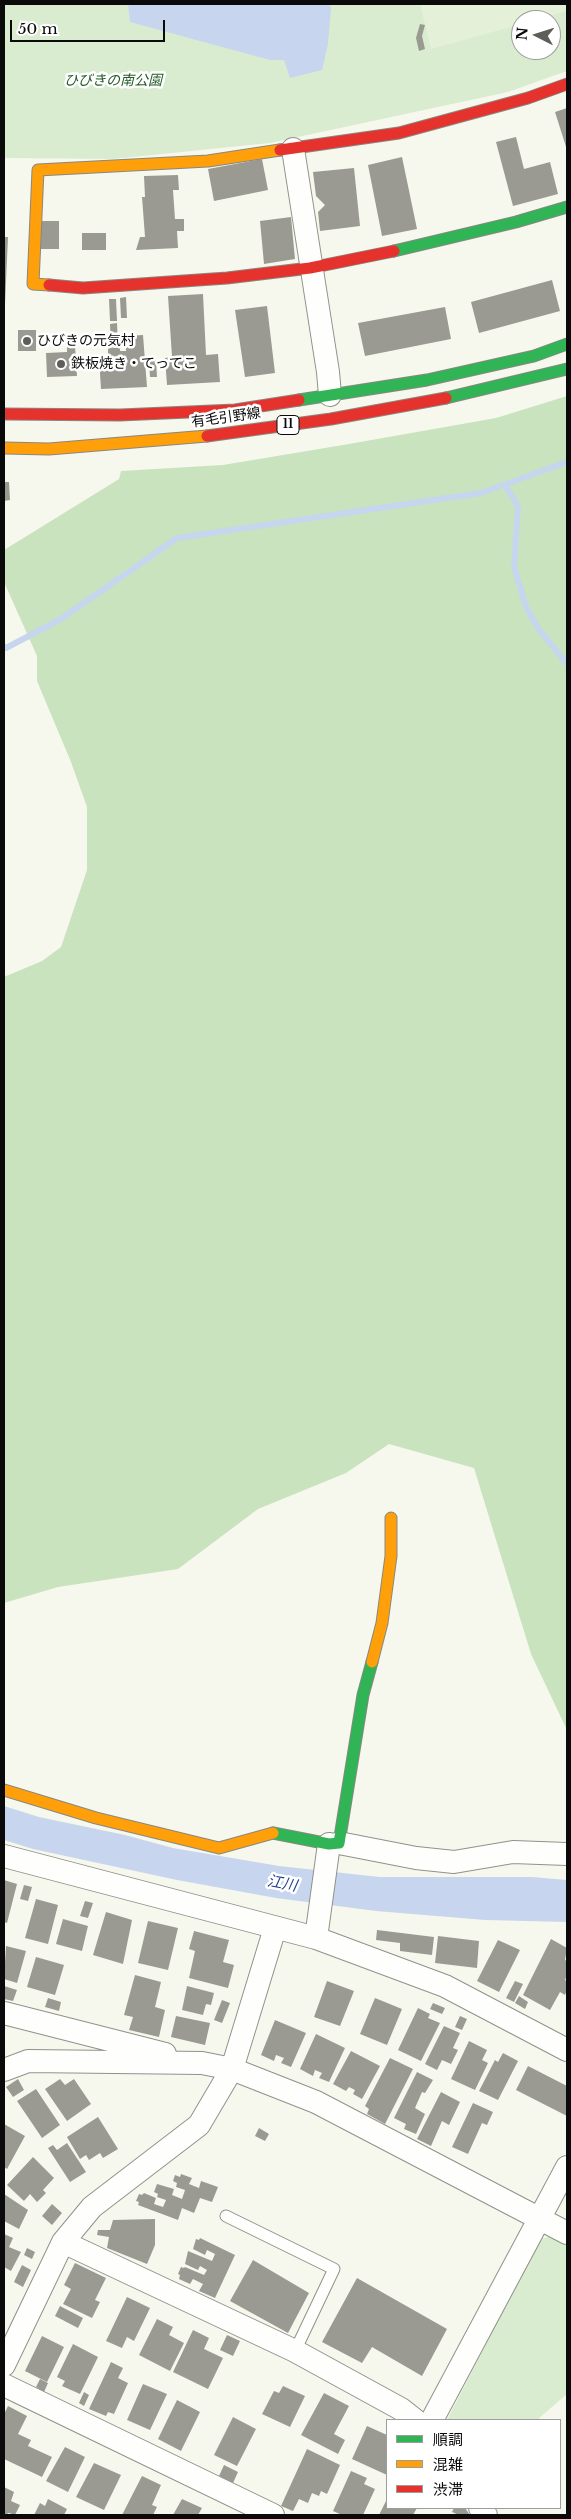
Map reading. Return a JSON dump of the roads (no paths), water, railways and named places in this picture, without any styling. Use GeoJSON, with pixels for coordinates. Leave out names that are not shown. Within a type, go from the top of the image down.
{"type":"FeatureCollection","features":[{"type":"Feature","properties":{"kind":"street"},"geometry":{"type":"LineString","coordinates":[[567,84],[528,98],[399,133],[208,161],[38,170],[33,284],[83,288],[217,278],[310,268],[402,250],[516,222],[567,207]]}},
{"type":"Feature","properties":{"kind":"street"},"geometry":{"type":"LineString","coordinates":[[293,149],[330,395]]}},
{"type":"Feature","properties":{"kind":"street","name":"有毛引野線"},"geometry":{"type":"LineString","coordinates":[[4,414],[120,415],[235,410],[427,380],[534,356],[567,344]]}},
{"type":"Feature","properties":{"kind":"street","name":"有毛引野線"},"geometry":{"type":"LineString","coordinates":[[4,448],[49,449],[195,438],[312,422],[468,394],[567,369]]}},
{"type":"Feature","properties":{"kind":"street"},"geometry":{"type":"LineString","coordinates":[[316,1938],[323,1892],[363,1695],[382,1623],[391,1556],[391,1518]]}},
{"type":"Feature","properties":{"kind":"street"},"geometry":{"type":"LineString","coordinates":[[4,1790],[96,1818],[219,1848],[275,1832],[416,1858],[454,1862],[513,1852],[567,1854]]}},
{"type":"Feature","properties":{"kind":"street"},"geometry":{"type":"LineString","coordinates":[[4,1856],[316,1938],[445,1986],[567,2050]]}},
{"type":"Feature","properties":{"kind":"street"},"geometry":{"type":"LineString","coordinates":[[4,2365],[63,2242],[92,2206],[200,2125],[232,2069],[275,1928]]}},
{"type":"Feature","properties":{"kind":"street"},"geometry":{"type":"LineString","coordinates":[[4,2013],[232,2069],[316,2102],[567,2233]]}},
{"type":"Feature","properties":{"kind":"street"},"geometry":{"type":"LineString","coordinates":[[4,2070],[28,2061],[202,2063]]}},
{"type":"Feature","properties":{"kind":"street"},"geometry":{"type":"LineString","coordinates":[[433,2419],[567,2167]]}},
{"type":"Feature","properties":{"kind":"street"},"geometry":{"type":"LineString","coordinates":[[63,2242],[295,2351],[401,2409],[414,2419]]}},
{"type":"Feature","properties":{"kind":"street"},"geometry":{"type":"LineString","coordinates":[[4,2385],[273,2515]]}},
{"type":"Feature","properties":{"kind":"lane"},"geometry":{"type":"LineString","coordinates":[[226,2216],[334,2269],[295,2351]]}},
{"type":"Feature","properties":{"kind":"water"},"geometry":{"type":"Polygon","coordinates":[[[128,4],[329,4],[331,8],[328,44],[322,70],[290,78],[284,60],[270,60],[130,22],[128,4]]]}},
{"type":"Feature","properties":{"kind":"water","name":"江川"},"geometry":{"type":"Polygon","coordinates":[[[4,1806],[39,1817],[125,1835],[173,1848],[279,1866],[380,1877],[532,1877],[567,1880],[567,1922],[485,1920],[376,1911],[276,1898],[177,1880],[33,1849],[4,1840],[4,1806]]]}},
{"type":"Feature","properties":{"kind":"waterway"},"geometry":{"type":"LineString","coordinates":[[4,647],[6,648],[61,619],[177,538],[481,493],[567,462]]}},
{"type":"Feature","properties":{"kind":"waterway"},"geometry":{"type":"LineString","coordinates":[[505,485],[518,506],[514,567],[526,607],[538,628],[567,664]]}},
{"type":"Feature","properties":{"kind":"place","name":"ひびきの元気村"},"geometry":{"type":"Point","coordinates":[27,341]}},
{"type":"Feature","properties":{"kind":"place","name":"鉄板焼き・てってこ"},"geometry":{"type":"Point","coordinates":[61,364]}},
{"type":"Feature","properties":{"kind":"park label","name":"ひびきの南公園"},"geometry":{"type":"Point","coordinates":[113,81]}}]}
